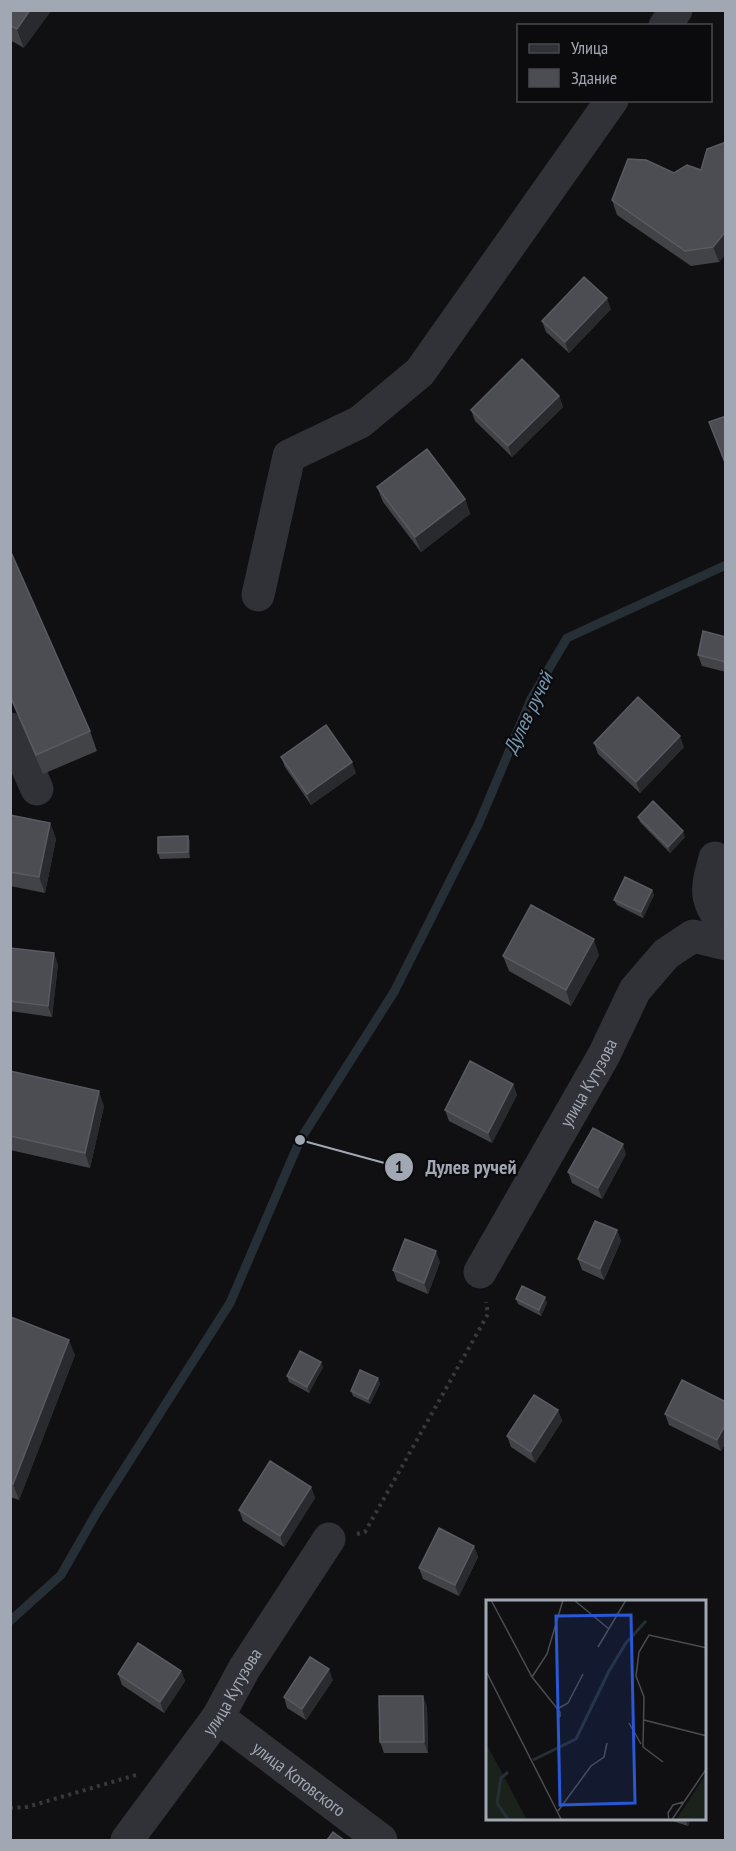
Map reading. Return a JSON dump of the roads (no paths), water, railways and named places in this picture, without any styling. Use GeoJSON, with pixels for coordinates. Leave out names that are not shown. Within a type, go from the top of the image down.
{"type":"FeatureCollection","features":[{"type":"Feature","properties":{"kind":"street"},"geometry":{"type":"LineString","coordinates":[[666,24],[676,10]]}},
{"type":"Feature","properties":{"kind":"street"},"geometry":{"type":"LineString","coordinates":[[258,596],[289,456],[360,422],[420,372],[611,102]]}},
{"type":"Feature","properties":{"kind":"street"},"geometry":{"type":"LineString","coordinates":[[10,729],[37,789]]}},
{"type":"Feature","properties":{"kind":"street"},"geometry":{"type":"LineString","coordinates":[[715,858],[707,888],[712,910],[726,927]]}},
{"type":"Feature","properties":{"kind":"street","name":"улица Кутузова"},"geometry":{"type":"LineString","coordinates":[[480,1272],[604,1055],[635,990],[666,954],[693,936],[726,944]]}},
{"type":"Feature","properties":{"kind":"street","name":"улица Кутузова"},"geometry":{"type":"LineString","coordinates":[[127,1840],[218,1717],[244,1669],[329,1539]]}},
{"type":"Feature","properties":{"kind":"street","name":"улица Котовского"},"geometry":{"type":"LineString","coordinates":[[218,1717],[381,1840]]}},
{"type":"Feature","properties":{"kind":"waterway","name":"Дулев ручей"},"geometry":{"type":"LineString","coordinates":[[10,1621],[61,1575],[97,1512],[230,1303],[300,1140],[394,992],[479,823],[531,699],[567,638],[726,565]]}},
{"type":"Feature","properties":{"kind":"place","name":"Дулев ручей"},"geometry":{"type":"Point","coordinates":[300,1140]}}]}
